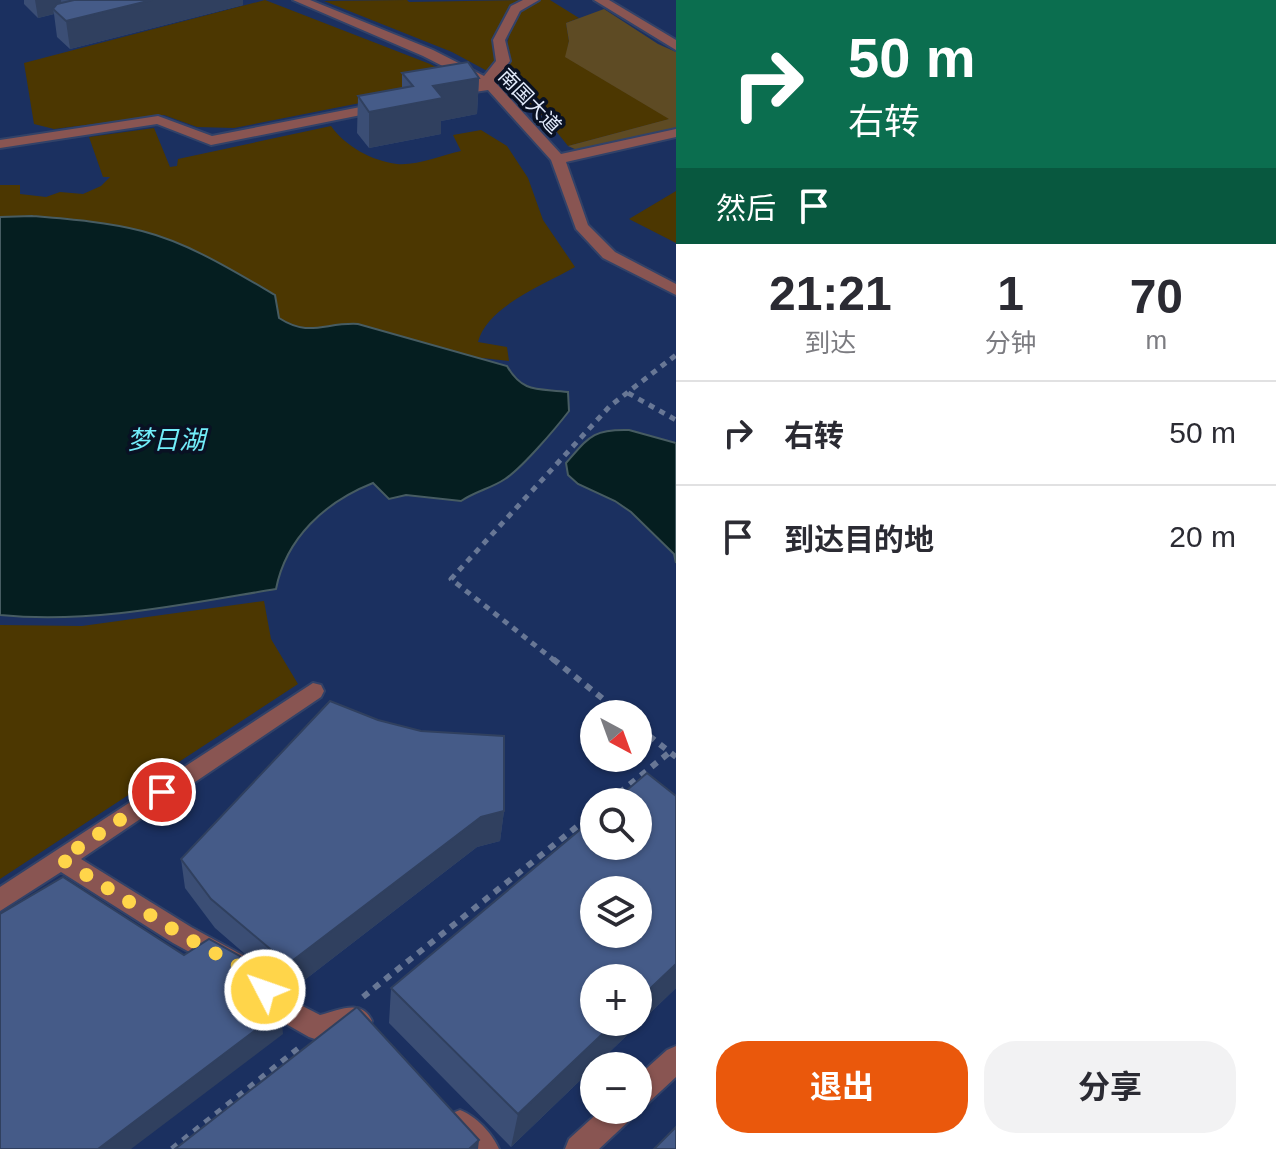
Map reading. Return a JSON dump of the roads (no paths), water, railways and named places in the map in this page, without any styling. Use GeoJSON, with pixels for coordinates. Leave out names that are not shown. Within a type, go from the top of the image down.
{"type":"FeatureCollection","features":[{"type":"Feature","properties":{"kind":"street","name":"南国大道"},"geometry":{"type":"LineString","coordinates":[[299,0],[428,53],[489,83],[558,159],[581,226],[609,255],[676,290]]}},
{"type":"Feature","properties":{"kind":"street"},"geometry":{"type":"LineString","coordinates":[[429,97],[489,83],[503,61],[499,40],[515,9],[533,0]]}},
{"type":"Feature","properties":{"kind":"street"},"geometry":{"type":"LineString","coordinates":[[600,0],[676,46]]}},
{"type":"Feature","properties":{"kind":"street"},"geometry":{"type":"LineString","coordinates":[[0,144],[158,120],[211,141],[398,103]]}},
{"type":"Feature","properties":{"kind":"street"},"geometry":{"type":"LineString","coordinates":[[558,159],[676,133]]}},
{"type":"Feature","properties":{"kind":"street"},"geometry":{"type":"LineString","coordinates":[[0,900],[313,691]]}},
{"type":"Feature","properties":{"kind":"street"},"geometry":{"type":"LineString","coordinates":[[61,859],[182,935],[255,975],[274,1004],[318,1028],[356,1018],[378,1039]]}},
{"type":"Feature","properties":{"kind":"street"},"geometry":{"type":"LineString","coordinates":[[652,1081],[676,1059]]}},
{"type":"Feature","properties":{"kind":"street"},"geometry":{"type":"LineString","coordinates":[[442,1105],[485,1149]]}},
{"type":"Feature","properties":{"kind":"street"},"geometry":{"type":"LineString","coordinates":[[579,1149],[606,1124]]}},
{"type":"Feature","properties":{"kind":"water","name":"梦日湖"},"geometry":{"type":"Polygon","coordinates":[[[32,216],[101,223],[160,236],[211,258],[275,295],[279,318],[290,324],[309,328],[358,324],[507,366],[519,381],[533,388],[568,392],[569,411],[512,474],[461,501],[406,495],[389,499],[373,483],[339,500],[298,538],[281,571],[276,589],[104,615],[0,615],[0,217],[32,216]]]}},
{"type":"Feature","properties":{"kind":"water"},"geometry":{"type":"Polygon","coordinates":[[[629,430],[676,443],[676,563],[674,554],[631,512],[578,484],[568,475],[566,463],[592,436],[607,431],[629,430]]]}}]}
